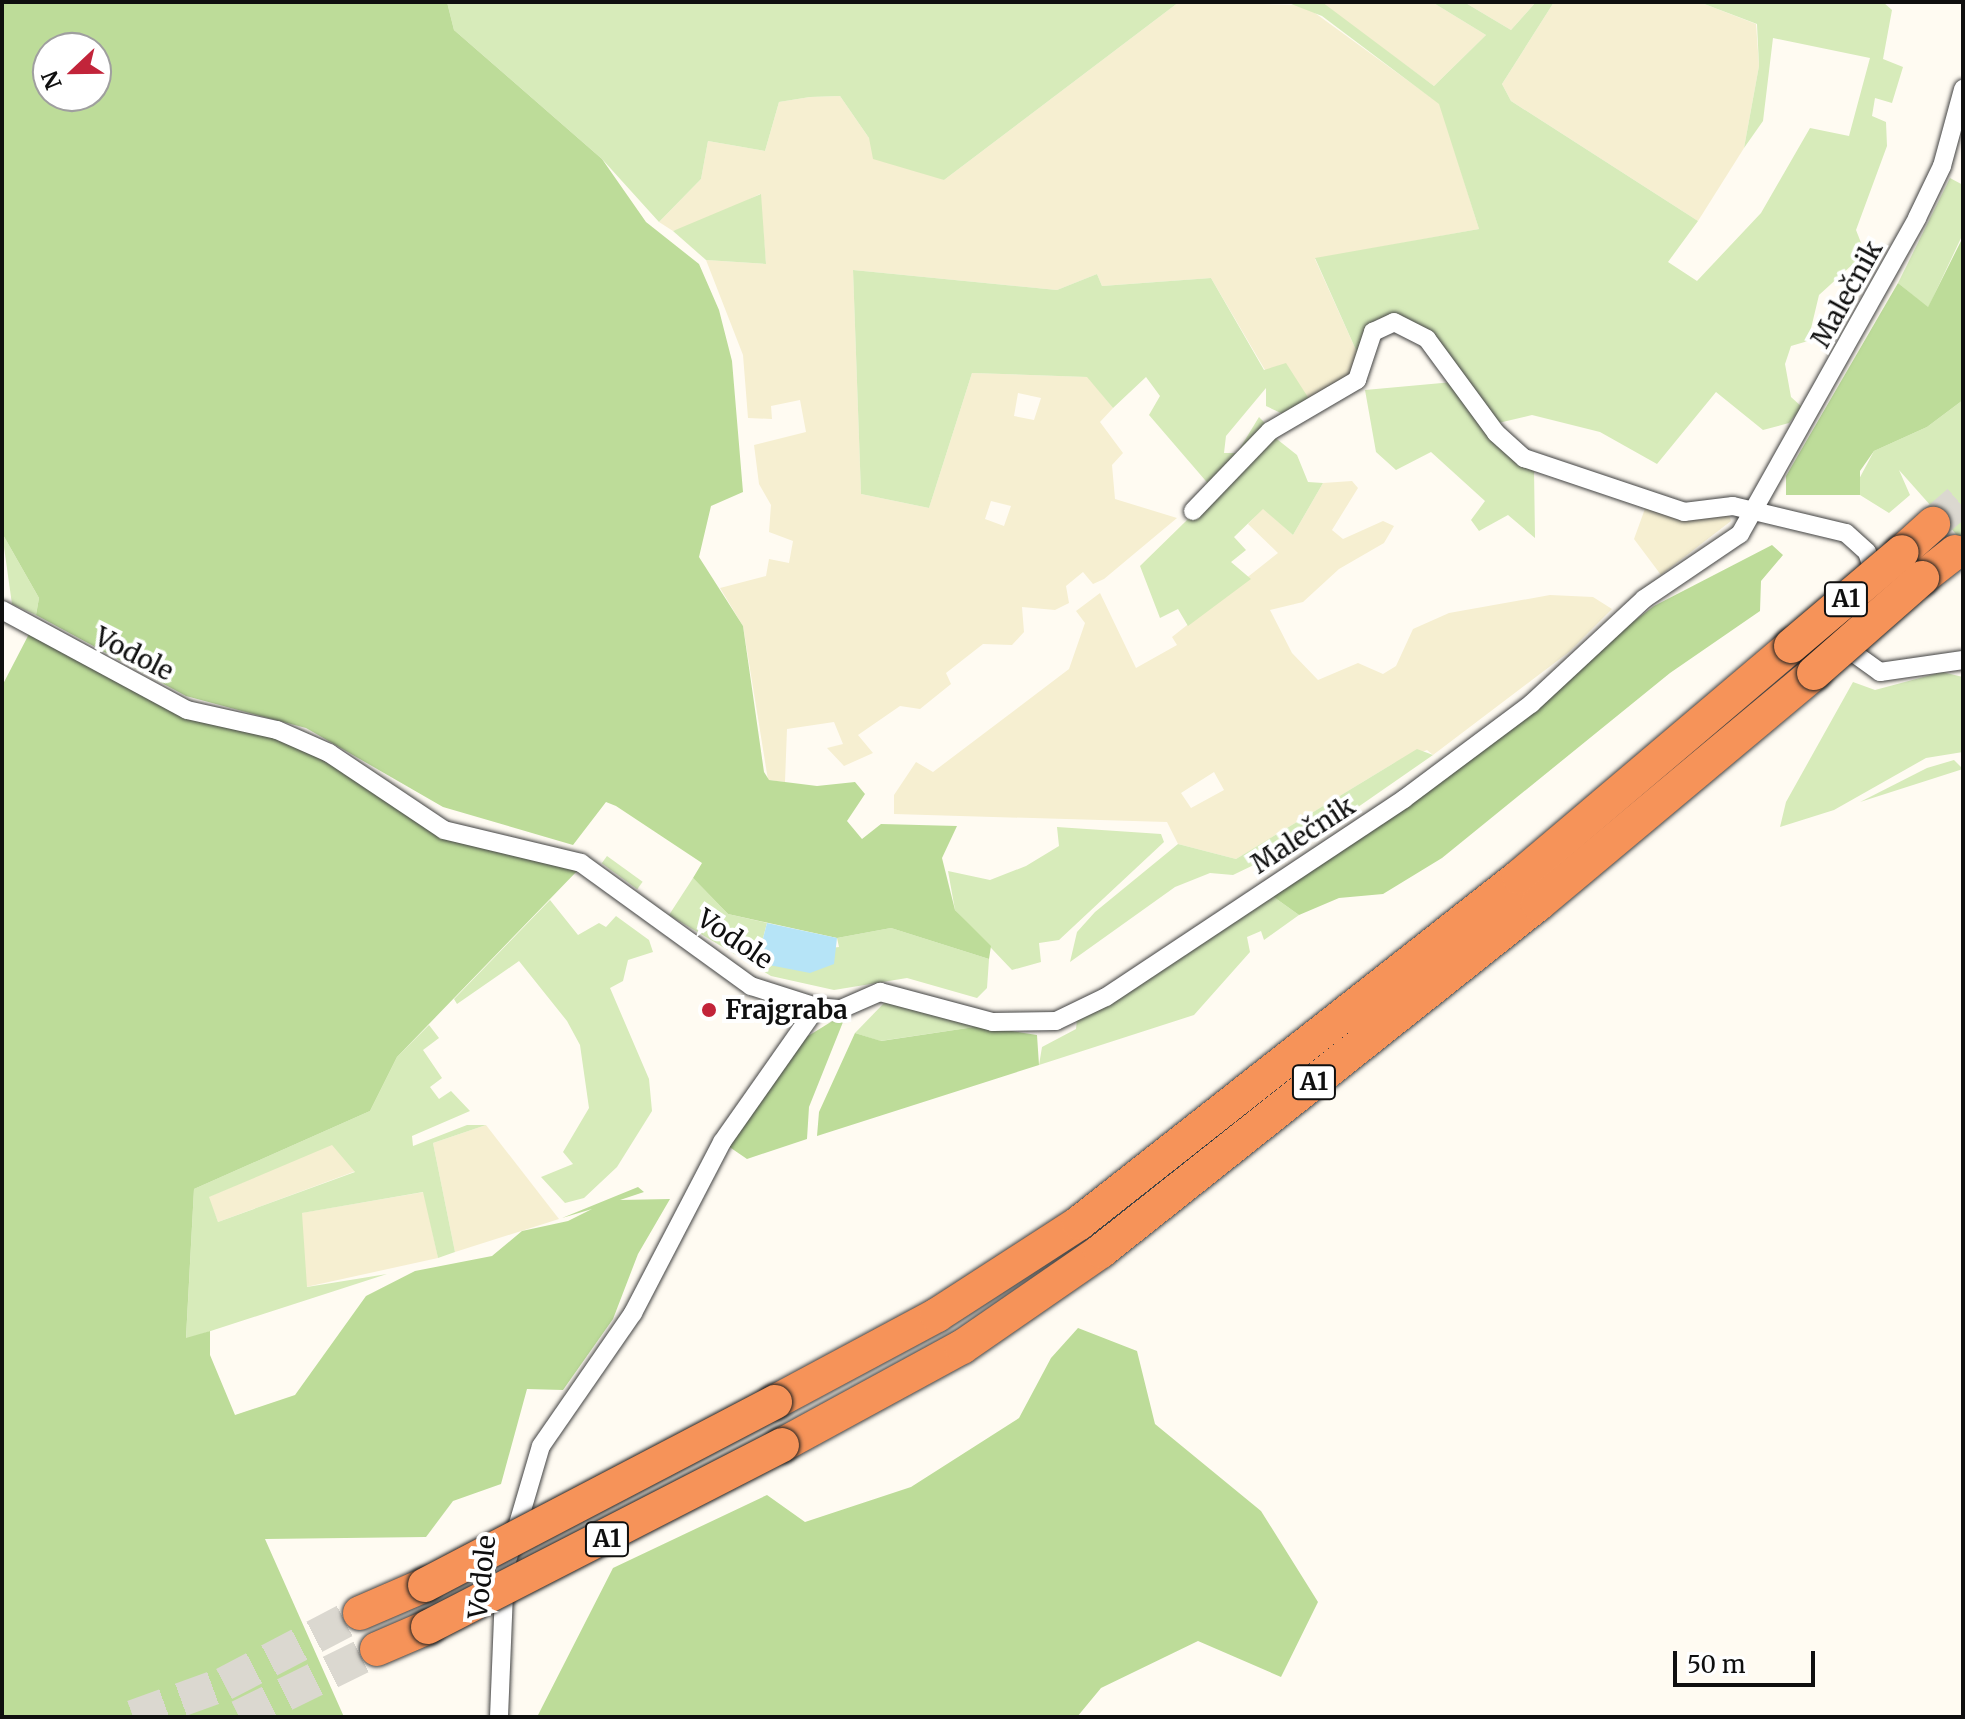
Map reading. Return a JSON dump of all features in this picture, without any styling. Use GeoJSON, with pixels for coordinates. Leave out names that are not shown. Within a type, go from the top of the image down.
{"type":"FeatureCollection","features":[{"type":"Feature","properties":{"kind":"highway","name":"A1"},"geometry":{"type":"LineString","coordinates":[[377,1649],[428,1627],[782,1445],[962,1347],[1101,1251],[1814,673],[1912,565],[1933,524]]}},
{"type":"Feature","properties":{"kind":"highway","name":"A1"},"geometry":{"type":"LineString","coordinates":[[360,1613],[425,1585],[937,1315],[1079,1223],[1519,877],[1791,646],[1912,565],[1955,552]]}},
{"type":"Feature","properties":{"kind":"street","name":"Malečnik"},"geometry":{"type":"LineString","coordinates":[[817,1007],[841,1009],[880,992],[1026,1026],[1081,1011],[1404,799],[1531,704],[1644,599],[1708,562],[1753,515],[1917,218],[1942,166],[1963,89]]}},
{"type":"Feature","properties":{"kind":"street"},"geometry":{"type":"LineString","coordinates":[[1193,511],[1270,431],[1357,380],[1373,332],[1394,322],[1427,339],[1496,433],[1524,458],[1684,512],[1733,506],[1753,515],[1846,533],[1867,552],[1873,585],[1834,631],[1867,667],[1894,672],[1963,660]]}},
{"type":"Feature","properties":{"kind":"street","name":"Vodole"},"geometry":{"type":"LineString","coordinates":[[2,610],[187,710],[277,730],[329,753],[444,830],[581,863],[751,986],[817,1007],[722,1142],[633,1313],[530,1470],[505,1568],[499,1717]]}},
{"type":"Feature","properties":{"kind":"shaded area"},"geometry":{"type":"Polygon","coordinates":[[[1179,2],[1304,5],[1440,104],[1479,229],[1315,259],[1360,359],[1351,378],[1311,402],[1265,370],[1211,278],[1102,286],[1097,274],[1057,290],[853,270],[861,494],[929,508],[972,373],[1088,377],[1113,408],[1100,422],[1123,453],[1112,465],[1115,499],[1177,518],[1104,579],[1093,584],[1083,572],[1066,586],[1069,603],[1055,610],[1022,607],[1024,632],[1012,645],[983,644],[946,673],[951,684],[920,709],[900,706],[858,735],[873,753],[844,766],[827,748],[843,744],[834,722],[787,729],[785,782],[768,780],[743,626],[720,588],[766,576],[769,559],[789,563],[793,541],[769,532],[771,505],[759,484],[754,445],[806,432],[800,400],[771,406],[772,419],[748,418],[743,355],[706,260],[766,264],[760,194],[701,223],[673,231],[659,222],[701,179],[708,141],[765,151],[779,102],[810,97],[840,96],[869,138],[944,180],[1179,2]],[[1018,393],[1014,416],[1034,420],[1041,398],[1018,393]],[[991,501],[985,519],[1004,526],[1011,506],[991,501]]]}},
{"type":"Feature","properties":{"kind":"shaded area"},"geometry":{"type":"Polygon","coordinates":[[[1432,2],[1486,35],[1434,86],[1321,3],[1432,2]]]}},
{"type":"Feature","properties":{"kind":"shaded area"},"geometry":{"type":"Polygon","coordinates":[[[1464,2],[1536,2],[1511,30],[1464,2]]]}},
{"type":"Feature","properties":{"kind":"shaded area"},"geometry":{"type":"Polygon","coordinates":[[[1554,2],[1699,2],[1756,24],[1759,66],[1744,148],[1698,221],[1511,101],[1502,84],[1554,2]]]}},
{"type":"Feature","properties":{"kind":"shaded area"},"geometry":{"type":"Polygon","coordinates":[[[1352,481],[1358,488],[1332,530],[1343,539],[1383,521],[1394,526],[1384,543],[1339,569],[1303,602],[1270,610],[1292,653],[1318,680],[1358,663],[1383,674],[1396,666],[1413,629],[1449,613],[1550,595],[1593,597],[1612,609],[1569,652],[1433,755],[1427,750],[1394,763],[1236,859],[1178,844],[1167,822],[894,814],[894,795],[916,762],[933,772],[1069,669],[1085,623],[1076,611],[1100,593],[1136,668],[1177,645],[1172,637],[1278,553],[1248,524],[1263,508],[1293,535],[1323,483],[1352,481]],[[1214,772],[1181,793],[1191,808],[1224,790],[1214,772]]]}},
{"type":"Feature","properties":{"kind":"shaded area"},"geometry":{"type":"Polygon","coordinates":[[[1646,506],[1677,519],[1729,515],[1731,521],[1661,575],[1634,539],[1646,506]]]}},
{"type":"Feature","properties":{"kind":"shaded area"},"geometry":{"type":"Polygon","coordinates":[[[486,1125],[559,1219],[455,1252],[433,1143],[486,1125]]]}},
{"type":"Feature","properties":{"kind":"shaded area"},"geometry":{"type":"Polygon","coordinates":[[[332,1144],[356,1171],[218,1222],[208,1197],[332,1144]]]}},
{"type":"Feature","properties":{"kind":"shaded area"},"geometry":{"type":"Polygon","coordinates":[[[424,1192],[438,1258],[306,1287],[301,1213],[424,1192]]]}},
{"type":"Feature","properties":{"kind":"green space"},"geometry":{"type":"Polygon","coordinates":[[[2,2],[447,2],[454,30],[602,159],[646,222],[699,264],[719,310],[732,361],[743,492],[711,506],[699,557],[743,626],[764,772],[769,780],[817,786],[855,782],[865,794],[847,821],[862,839],[881,824],[957,826],[942,858],[955,910],[991,946],[989,959],[891,928],[837,938],[728,914],[693,878],[702,863],[606,802],[573,845],[443,807],[306,728],[186,696],[36,615],[39,598],[2,533],[2,2]]]}},
{"type":"Feature","properties":{"kind":"green space"},"geometry":{"type":"Polygon","coordinates":[[[447,2],[1179,2],[944,180],[873,159],[869,138],[840,96],[810,97],[779,102],[765,151],[708,141],[701,179],[659,222],[602,159],[454,30],[447,2]]]}},
{"type":"Feature","properties":{"kind":"green space"},"geometry":{"type":"Polygon","coordinates":[[[1286,2],[1322,2],[1434,86],[1486,35],[1432,2],[1464,2],[1511,30],[1536,2],[1554,2],[1502,84],[1511,101],[1698,221],[1668,262],[1697,281],[1761,213],[1810,128],[1849,136],[1870,58],[1773,38],[1763,121],[1744,148],[1759,66],[1757,24],[1699,2],[1883,2],[1892,10],[1883,59],[1903,67],[1892,103],[1875,98],[1872,116],[1886,122],[1887,146],[1856,230],[1865,253],[1819,295],[1808,341],[1791,346],[1785,364],[1791,397],[1802,407],[1789,423],[1763,430],[1716,392],[1657,464],[1600,432],[1532,415],[1494,424],[1402,318],[1377,319],[1360,359],[1315,258],[1479,229],[1439,104],[1322,16],[1286,2]]]}},
{"type":"Feature","properties":{"kind":"green space"},"geometry":{"type":"Polygon","coordinates":[[[1950,178],[1963,185],[1962,236],[1928,308],[1898,283],[1950,178]]]}},
{"type":"Feature","properties":{"kind":"green space"},"geometry":{"type":"Polygon","coordinates":[[[761,194],[766,264],[706,260],[673,231],[761,194]]]}},
{"type":"Feature","properties":{"kind":"green space"},"geometry":{"type":"Polygon","coordinates":[[[1963,237],[1963,400],[1927,427],[1874,451],[1860,471],[1860,495],[1786,495],[1786,476],[1898,283],[1928,307],[1963,237]]]}},
{"type":"Feature","properties":{"kind":"green space"},"geometry":{"type":"Polygon","coordinates":[[[853,270],[1057,290],[1097,274],[1102,286],[1211,278],[1264,370],[1286,363],[1311,402],[1285,415],[1266,406],[1266,388],[1226,436],[1224,453],[1237,453],[1259,417],[1268,426],[1211,487],[1149,415],[1160,396],[1146,377],[1113,408],[1087,377],[972,373],[929,508],[861,494],[853,270]]]}},
{"type":"Feature","properties":{"kind":"green space"},"geometry":{"type":"Polygon","coordinates":[[[1453,382],[1534,469],[1535,538],[1508,515],[1479,531],[1471,520],[1485,501],[1431,452],[1396,470],[1376,452],[1365,390],[1453,382]]]}},
{"type":"Feature","properties":{"kind":"green space"},"geometry":{"type":"Polygon","coordinates":[[[1963,400],[1963,542],[1899,470],[1910,495],[1889,513],[1860,495],[1858,481],[1874,451],[1927,427],[1963,400]]]}},
{"type":"Feature","properties":{"kind":"green space"},"geometry":{"type":"Polygon","coordinates":[[[1273,436],[1297,455],[1308,482],[1323,483],[1293,535],[1263,509],[1234,537],[1246,550],[1231,562],[1251,579],[1188,626],[1178,609],[1160,618],[1140,566],[1273,436]]]}},
{"type":"Feature","properties":{"kind":"green space"},"geometry":{"type":"Polygon","coordinates":[[[2,533],[39,598],[36,615],[12,604],[2,533]]]}},
{"type":"Feature","properties":{"kind":"green space"},"geometry":{"type":"Polygon","coordinates":[[[1772,545],[1783,555],[1761,581],[1760,611],[1670,673],[1442,858],[1383,894],[1339,898],[1299,915],[1271,895],[1654,606],[1772,545]]]}},
{"type":"Feature","properties":{"kind":"green space"},"geometry":{"type":"Polygon","coordinates":[[[29,634],[151,700],[286,740],[426,818],[580,868],[397,1057],[370,1111],[194,1189],[186,1338],[210,1331],[210,1355],[235,1415],[295,1395],[366,1296],[415,1271],[492,1256],[522,1231],[568,1221],[592,1209],[562,1218],[638,1187],[644,1192],[620,1200],[670,1199],[638,1254],[613,1319],[563,1390],[527,1389],[501,1484],[453,1501],[426,1537],[265,1539],[344,1717],[2,1717],[2,686],[29,634]]]}},
{"type":"Feature","properties":{"kind":"green space"},"geometry":{"type":"Polygon","coordinates":[[[1942,672],[1963,677],[1963,752],[1926,758],[1834,810],[1780,827],[1786,802],[1853,682],[1875,690],[1942,672]]]}},
{"type":"Feature","properties":{"kind":"green space"},"geometry":{"type":"Polygon","coordinates":[[[1417,749],[1433,755],[1273,866],[1262,861],[1233,875],[1210,873],[1175,887],[1070,962],[1077,932],[1095,912],[1178,844],[1236,859],[1417,749]]]}},
{"type":"Feature","properties":{"kind":"green space"},"geometry":{"type":"Polygon","coordinates":[[[1954,760],[1963,769],[1860,802],[1927,768],[1954,760]]]}},
{"type":"Feature","properties":{"kind":"green space"},"geometry":{"type":"Polygon","coordinates":[[[1057,827],[1161,834],[1164,842],[1059,940],[1039,943],[1041,962],[1012,970],[955,910],[948,871],[990,880],[1026,866],[1059,846],[1057,827]]]}},
{"type":"Feature","properties":{"kind":"green space"},"geometry":{"type":"Polygon","coordinates":[[[607,856],[643,882],[637,889],[602,863],[607,856]]]}},
{"type":"Feature","properties":{"kind":"green space"},"geometry":{"type":"Polygon","coordinates":[[[693,878],[728,914],[767,923],[758,957],[839,947],[837,938],[891,928],[989,959],[987,988],[977,998],[907,978],[834,990],[771,976],[669,915],[693,878]]]}},
{"type":"Feature","properties":{"kind":"green space"},"geometry":{"type":"Polygon","coordinates":[[[1271,895],[1299,915],[1264,940],[1261,931],[1247,937],[1250,952],[1194,1015],[1039,1065],[1042,1047],[1076,1029],[1077,1019],[1271,895]]]}},
{"type":"Feature","properties":{"kind":"green space"},"geometry":{"type":"Polygon","coordinates":[[[550,900],[578,935],[599,923],[606,927],[616,916],[649,940],[653,952],[628,960],[623,981],[610,988],[649,1079],[652,1111],[617,1167],[584,1198],[565,1203],[541,1177],[573,1164],[563,1152],[589,1108],[580,1045],[567,1021],[519,961],[457,1004],[454,999],[550,900]]]}},
{"type":"Feature","properties":{"kind":"green space"},"geometry":{"type":"Polygon","coordinates":[[[885,1002],[981,1026],[880,1041],[855,1033],[885,1002]]]}},
{"type":"Feature","properties":{"kind":"green space"},"geometry":{"type":"Polygon","coordinates":[[[847,1012],[809,1107],[807,1139],[747,1159],[728,1146],[800,1041],[847,1012]]]}},
{"type":"Feature","properties":{"kind":"green space"},"geometry":{"type":"Polygon","coordinates":[[[429,1025],[439,1038],[423,1050],[442,1078],[430,1087],[439,1099],[451,1091],[470,1111],[412,1136],[413,1146],[467,1125],[486,1125],[433,1143],[455,1252],[438,1258],[423,1192],[302,1213],[307,1287],[387,1274],[186,1339],[194,1189],[370,1111],[397,1057],[429,1025]],[[332,1145],[209,1197],[218,1222],[355,1172],[332,1145]]]}},
{"type":"Feature","properties":{"kind":"green space"},"geometry":{"type":"Polygon","coordinates":[[[981,1026],[1037,1035],[1039,1065],[817,1136],[819,1112],[855,1033],[881,1041],[981,1026]]]}},
{"type":"Feature","properties":{"kind":"green space"},"geometry":{"type":"Polygon","coordinates":[[[1078,1328],[1137,1351],[1155,1424],[1261,1511],[1318,1602],[1281,1677],[1198,1641],[1101,1688],[1077,1717],[537,1717],[613,1568],[767,1495],[805,1522],[911,1487],[1019,1418],[1051,1358],[1078,1328]]]}},
{"type":"Feature","properties":{"kind":"water"},"geometry":{"type":"Polygon","coordinates":[[[767,923],[837,938],[834,964],[810,973],[769,965],[758,957],[767,923]]]}},
{"type":"Feature","properties":{"kind":"tunnel"},"geometry":{"type":"LineString","coordinates":[[1933,524],[1963,498]]}},
{"type":"Feature","properties":{"kind":"tunnel"},"geometry":{"type":"LineString","coordinates":[[133,1717],[224,1684],[360,1613]]}},
{"type":"Feature","properties":{"kind":"tunnel"},"geometry":{"type":"LineString","coordinates":[[239,1717],[377,1649]]}},
{"type":"Feature","properties":{"kind":"place","name":"Frajgraba"},"geometry":{"type":"Point","coordinates":[709,1010]}}]}
